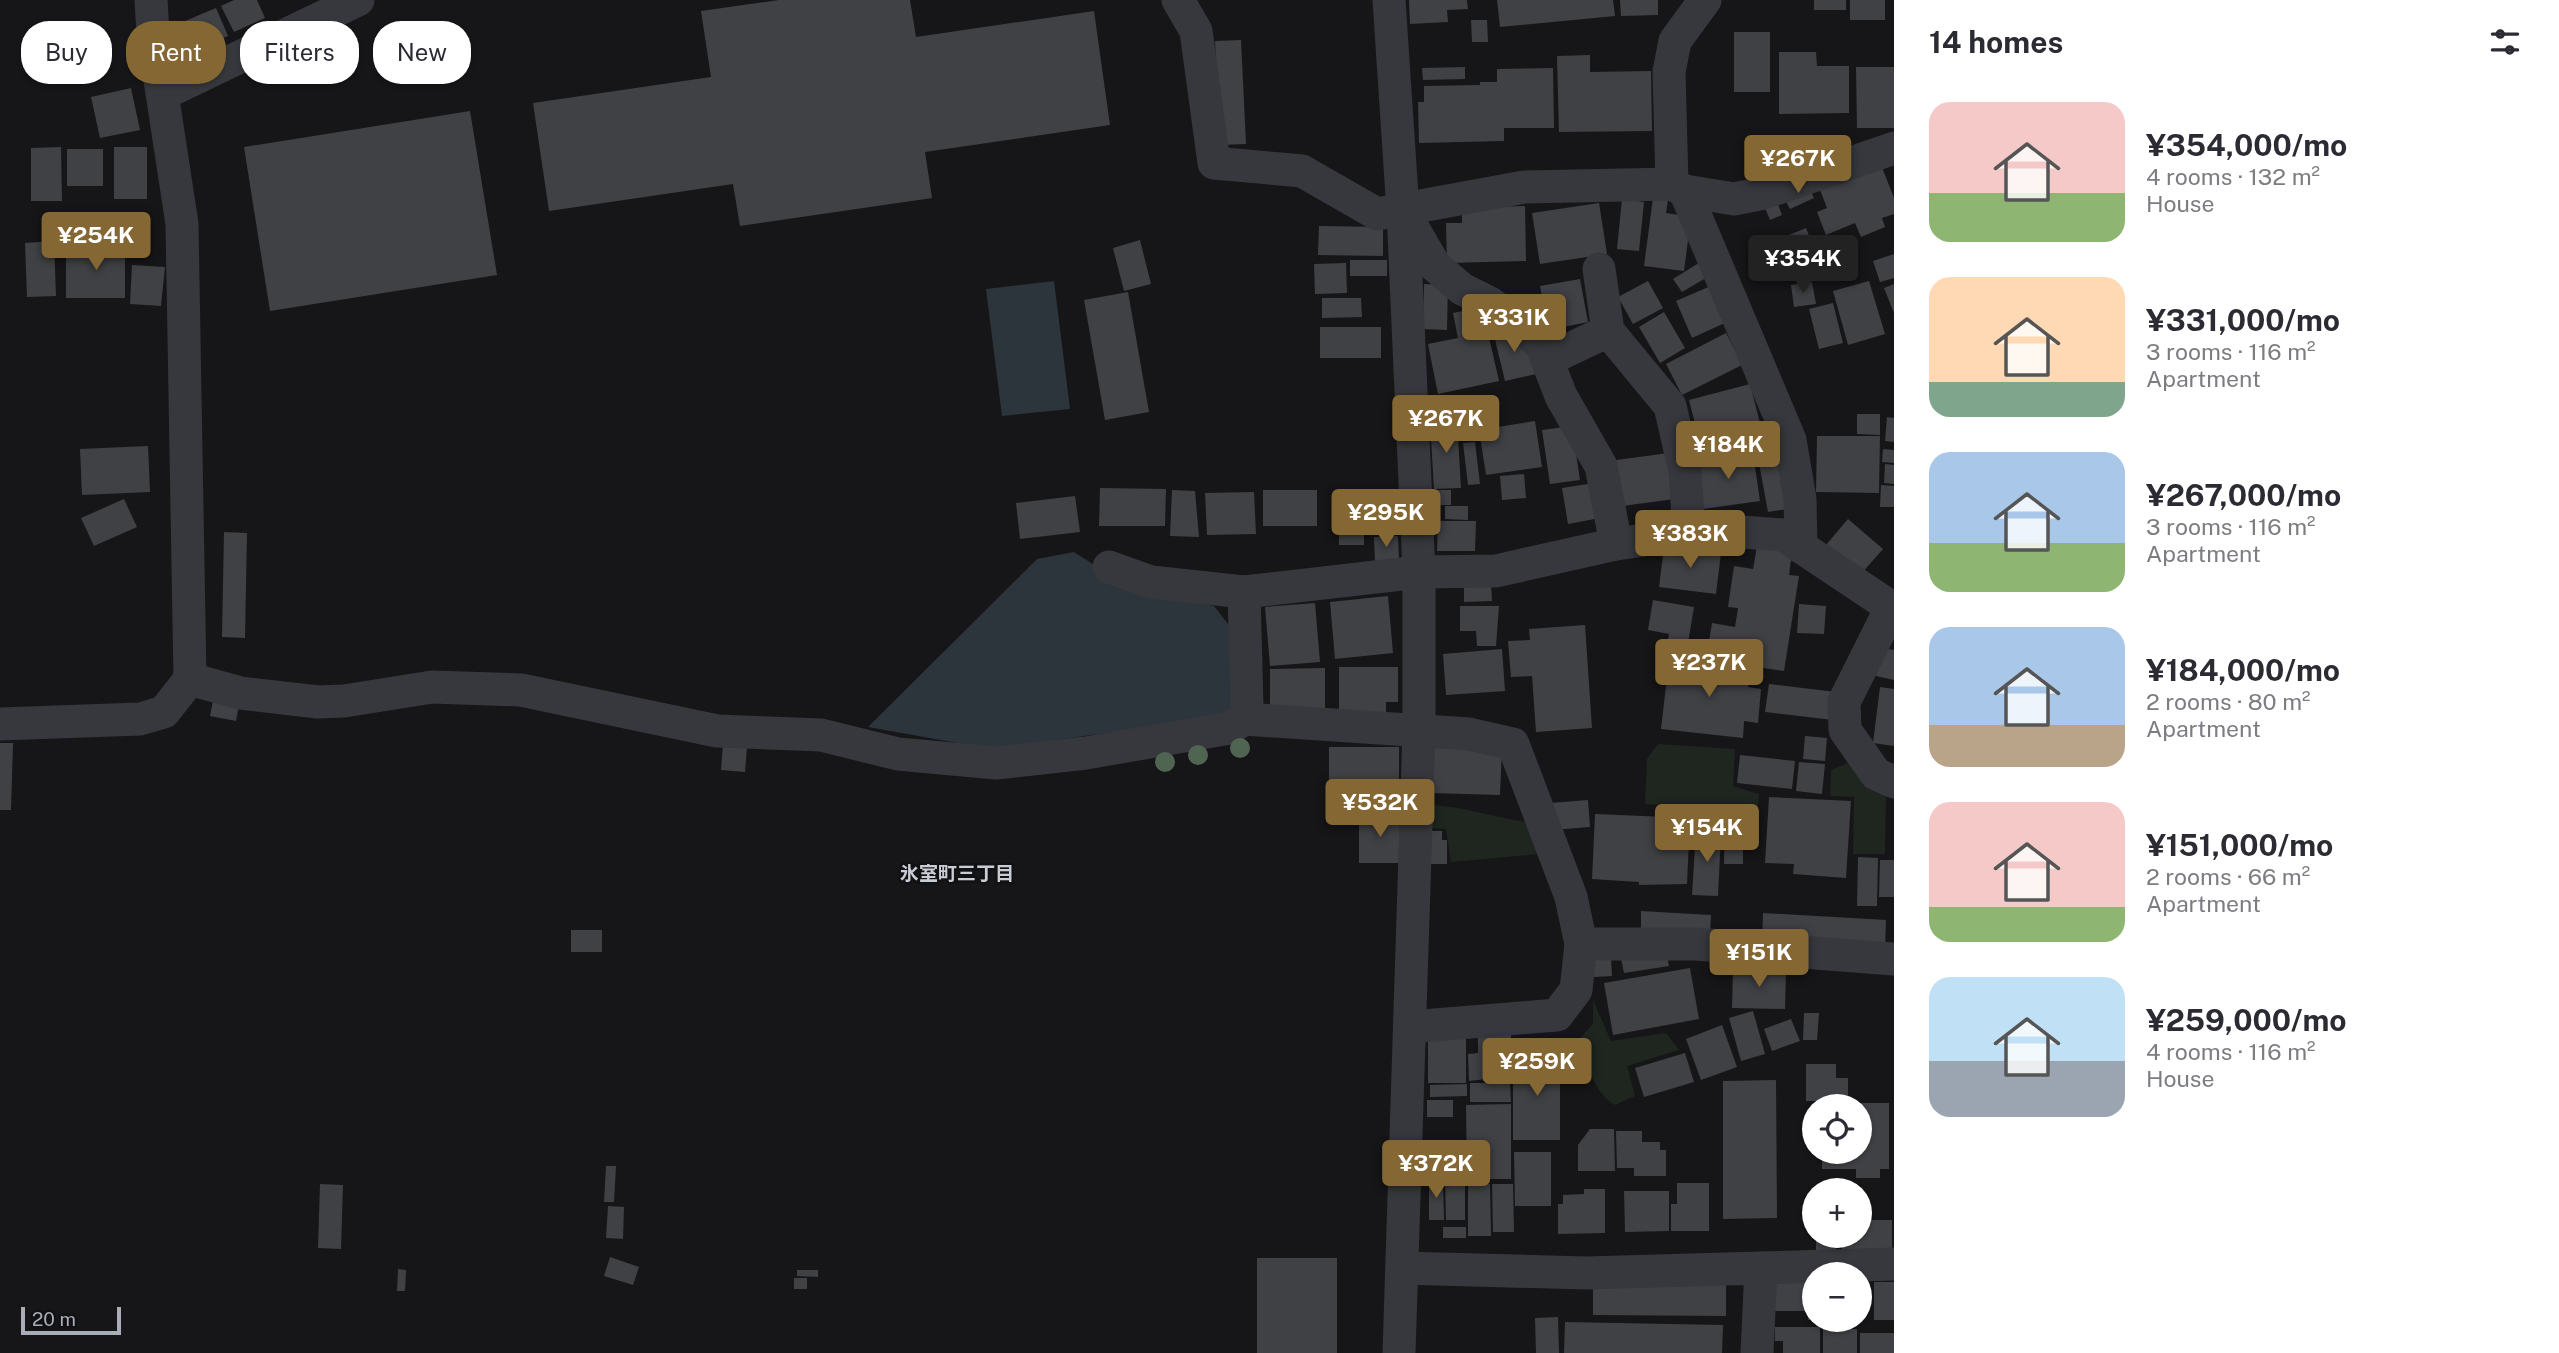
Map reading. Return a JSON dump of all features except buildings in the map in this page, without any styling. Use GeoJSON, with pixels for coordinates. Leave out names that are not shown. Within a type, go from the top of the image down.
{"type":"FeatureCollection","features":[{"type":"Feature","properties":{"kind":"street"},"geometry":{"type":"LineString","coordinates":[[0,724],[141,719],[164,712],[190,678],[182,224],[153,34],[151,0]]}},
{"type":"Feature","properties":{"kind":"street"},"geometry":{"type":"LineString","coordinates":[[163,94],[358,0]]}},
{"type":"Feature","properties":{"kind":"street"},"geometry":{"type":"LineString","coordinates":[[1178,0],[1196,31],[1214,163],[1302,171],[1377,214],[1524,187],[1679,188],[1734,199],[1764,193],[1894,148]]}},
{"type":"Feature","properties":{"kind":"street"},"geometry":{"type":"LineString","coordinates":[[1389,0],[1403,211],[1419,572],[1419,730],[1399,1353]]}},
{"type":"Feature","properties":{"kind":"street"},"geometry":{"type":"LineString","coordinates":[[1705,0],[1675,41],[1669,72],[1679,188],[1790,440],[1800,499],[1801,547]]}},
{"type":"Feature","properties":{"kind":"street"},"geometry":{"type":"LineString","coordinates":[[1403,211],[1435,266],[1462,289],[1490,303],[1528,331],[1542,347],[1561,396],[1601,466],[1616,544]]}},
{"type":"Feature","properties":{"kind":"street"},"geometry":{"type":"LineString","coordinates":[[1599,269],[1608,331],[1670,406],[1685,471],[1689,534]]}},
{"type":"Feature","properties":{"kind":"street"},"geometry":{"type":"LineString","coordinates":[[1547,360],[1608,331]]}},
{"type":"Feature","properties":{"kind":"street"},"geometry":{"type":"LineString","coordinates":[[1109,567],[1151,582],[1244,592],[1419,572],[1496,571],[1616,544],[1713,530],[1783,535],[1892,608],[1844,702],[1845,730],[1876,774],[1894,782]]}},
{"type":"Feature","properties":{"kind":"street"},"geometry":{"type":"LineString","coordinates":[[1244,592],[1247,707],[1244,719]]}},
{"type":"Feature","properties":{"kind":"street"},"geometry":{"type":"LineString","coordinates":[[190,678],[240,694],[318,702],[344,701],[432,687],[511,689],[717,731],[821,735],[898,754],[996,763],[1086,753],[1230,728],[1244,719],[1469,734],[1513,744],[1571,897],[1581,944],[1576,990],[1557,1016],[1410,1027]]}},
{"type":"Feature","properties":{"kind":"street"},"geometry":{"type":"LineString","coordinates":[[1581,944],[1696,944],[1894,959],[1894,938]]}},
{"type":"Feature","properties":{"kind":"street"},"geometry":{"type":"LineString","coordinates":[[1402,1268],[1586,1273],[1894,1264]]}},
{"type":"Feature","properties":{"kind":"street"},"geometry":{"type":"LineString","coordinates":[[1758,1353],[1761,1268]]}},
{"type":"Feature","properties":{"kind":"shaded area"},"geometry":{"type":"Polygon","coordinates":[[[1054,281],[1070,409],[1002,416],[986,289],[1054,281]]]}},
{"type":"Feature","properties":{"kind":"shaded area"},"geometry":{"type":"Polygon","coordinates":[[[1074,552],[1135,591],[1214,606],[1235,633],[1236,715],[991,749],[868,727],[1037,559],[1074,552]]]}},
{"type":"Feature","properties":{"kind":"shaded area"},"geometry":{"type":"Polygon","coordinates":[[[1658,744],[1735,749],[1733,786],[1759,794],[1757,816],[1728,811],[1717,818],[1701,818],[1688,807],[1645,804],[1647,759],[1658,744]]]}},
{"type":"Feature","properties":{"kind":"shaded area"},"geometry":{"type":"Polygon","coordinates":[[[1848,763],[1886,792],[1885,854],[1853,854],[1854,797],[1830,796],[1831,770],[1848,763]]]}},
{"type":"Feature","properties":{"kind":"shaded area"},"geometry":{"type":"Polygon","coordinates":[[[1432,805],[1526,822],[1540,854],[1451,862],[1446,829],[1432,828],[1432,805]]]}},
{"type":"Feature","properties":{"kind":"shaded area"},"geometry":{"type":"Polygon","coordinates":[[[1593,1000],[1611,1041],[1666,1033],[1679,1050],[1627,1066],[1635,1096],[1615,1105],[1596,1085],[1579,1039],[1593,1024],[1593,1000]]]}},
{"type":"Feature","properties":{"kind":"district","name":"氷室町三丁目"},"geometry":{"type":"Point","coordinates":[957,873]}}]}
